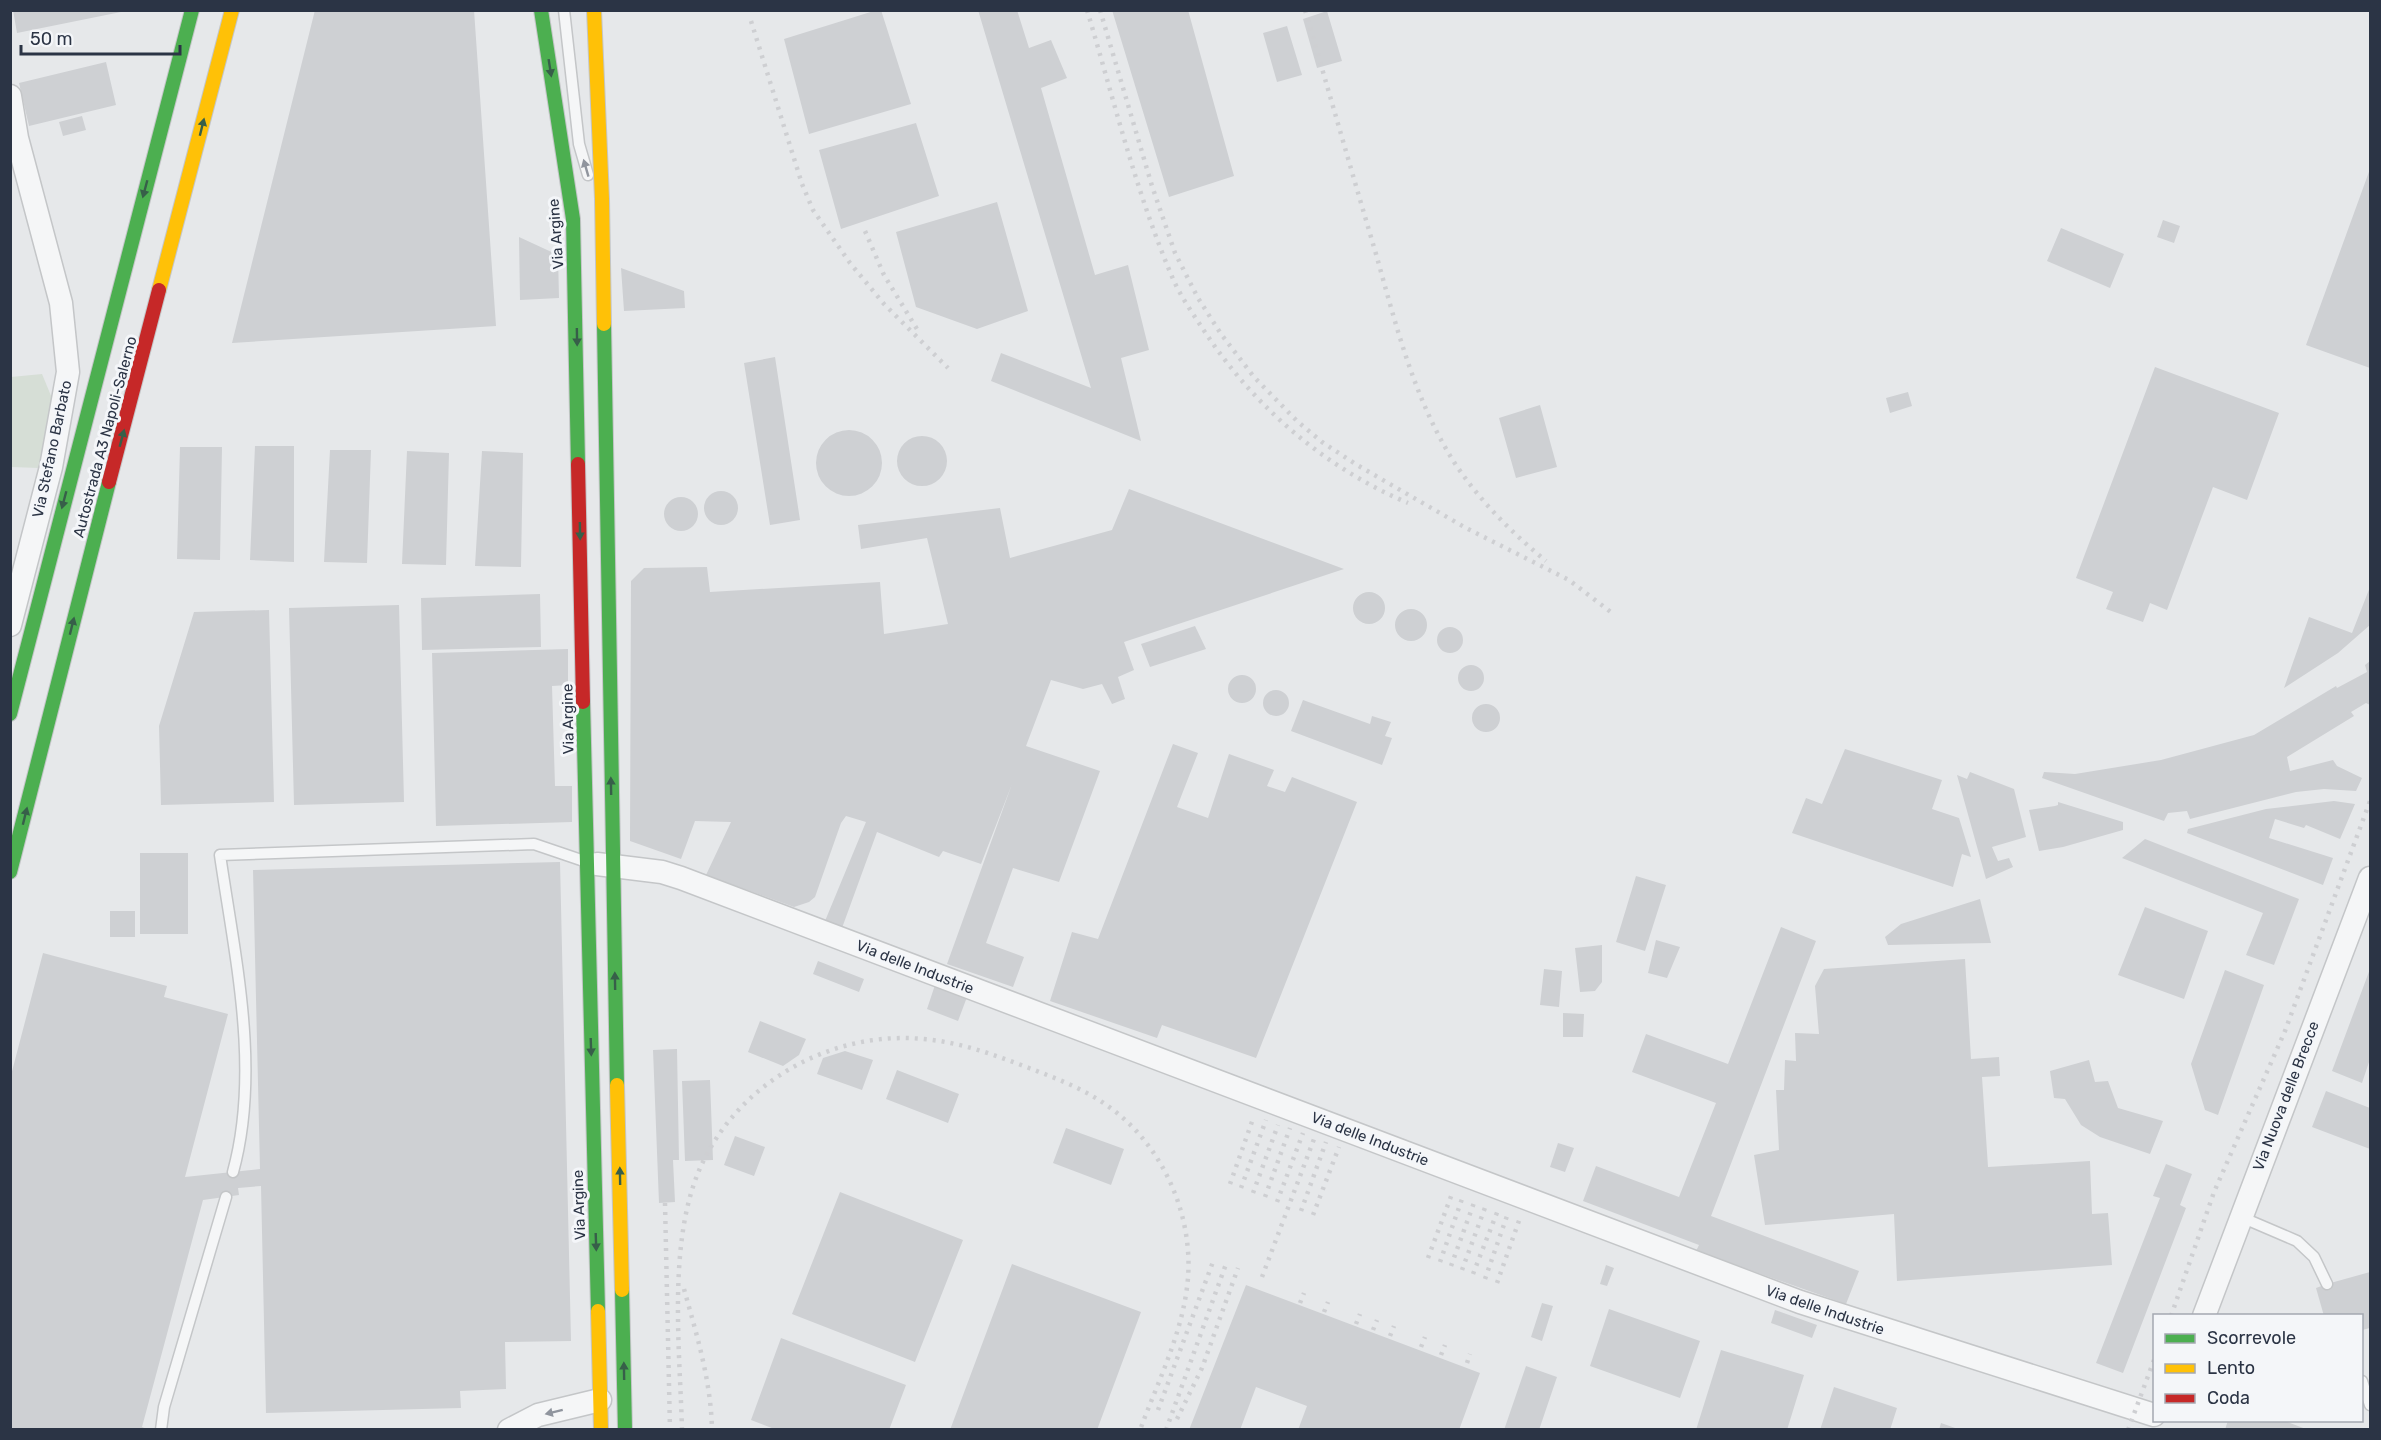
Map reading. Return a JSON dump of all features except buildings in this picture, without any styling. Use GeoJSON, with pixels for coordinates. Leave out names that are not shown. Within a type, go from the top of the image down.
{"type":"FeatureCollection","features":[{"type":"Feature","properties":{"kind":"main road","name":"Autostrada A3 Napoli-Salerno"},"geometry":{"type":"LineString","coordinates":[[10,714],[192,10]]}},
{"type":"Feature","properties":{"kind":"main road","name":"Autostrada A3 Napoli-Salerno"},"geometry":{"type":"LineString","coordinates":[[10,872],[232,10]]}},
{"type":"Feature","properties":{"kind":"main road","name":"Via Argine"},"geometry":{"type":"LineString","coordinates":[[541,10],[573,219],[576,278],[601,1430]]}},
{"type":"Feature","properties":{"kind":"main road"},"geometry":{"type":"LineString","coordinates":[[594,10],[602,225],[612,866],[625,1430]]}},
{"type":"Feature","properties":{"kind":"main road"},"geometry":{"type":"LineString","coordinates":[[157,304],[220,112]]}},
{"type":"Feature","properties":{"kind":"main road"},"geometry":{"type":"LineString","coordinates":[[600,1400],[625,1397]]}},
{"type":"Feature","properties":{"kind":"street","name":"Via Stefano Barbato"},"geometry":{"type":"LineString","coordinates":[[10,96],[17,138],[61,303],[68,372],[51,467],[10,625]]}},
{"type":"Feature","properties":{"kind":"street","name":"Via delle Industrie"},"geometry":{"type":"LineString","coordinates":[[587,862],[662,872],[681,878],[1800,1302],[2153,1415]]}},
{"type":"Feature","properties":{"kind":"street","name":"Via Nuova delle Brecce"},"geometry":{"type":"LineString","coordinates":[[2205,1314],[2370,878]]}},
{"type":"Feature","properties":{"kind":"street"},"geometry":{"type":"LineString","coordinates":[[509,1430],[538,1415],[600,1400]]}},
{"type":"Feature","properties":{"kind":"lane"},"geometry":{"type":"LineString","coordinates":[[564,10],[579,144],[602,225]]}},
{"type":"Feature","properties":{"kind":"lane"},"geometry":{"type":"LineString","coordinates":[[232,1173],[243,1117],[243,1014],[219,855],[534,844],[587,862]]}},
{"type":"Feature","properties":{"kind":"lane"},"geometry":{"type":"LineString","coordinates":[[161,1430],[164,1407],[226,1197]]}},
{"type":"Feature","properties":{"kind":"lane"},"geometry":{"type":"LineString","coordinates":[[2241,1217],[2297,1242],[2314,1257],[2327,1284]]}},
{"type":"Feature","properties":{"kind":"lane"},"geometry":{"type":"LineString","coordinates":[[2363,1387],[2370,1406]]}},
{"type":"Feature","properties":{"kind":"shaded area"},"geometry":{"type":"Polygon","coordinates":[[[42,374],[54,403],[39,468],[11,467],[11,377],[42,374]]]}},
{"type":"Feature","properties":{"kind":"railway"},"geometry":{"type":"LineString","coordinates":[[1087,10],[1148,213],[1173,279],[1190,309],[1242,382],[1291,430],[1318,452],[1347,471],[1408,503]]}},
{"type":"Feature","properties":{"kind":"railway"},"geometry":{"type":"LineString","coordinates":[[1100,10],[1152,186],[1175,253],[1198,298],[1221,334],[1254,377],[1297,421],[1322,442],[1357,465],[1466,528],[1569,580],[1612,613]]}},
{"type":"Feature","properties":{"kind":"railway"},"geometry":{"type":"LineString","coordinates":[[1305,10],[1399,334],[1428,413],[1454,462],[1474,489],[1508,527],[1546,561]]}},
{"type":"Feature","properties":{"kind":"railway"},"geometry":{"type":"LineString","coordinates":[[751,21],[802,184],[813,210],[850,263],[884,304],[948,368]]}},
{"type":"Feature","properties":{"kind":"railway"},"geometry":{"type":"LineString","coordinates":[[865,231],[884,275],[920,334]]}},
{"type":"Feature","properties":{"kind":"railway"},"geometry":{"type":"LineString","coordinates":[[2172,1314],[2214,1192],[2285,1031],[2370,801]]}},
{"type":"Feature","properties":{"kind":"railway"},"geometry":{"type":"LineString","coordinates":[[682,1430],[678,1333],[679,1266],[689,1202],[698,1173],[714,1142],[735,1114],[760,1090],[789,1070],[820,1054],[853,1044],[888,1039],[923,1039],[964,1046],[1003,1058],[1061,1081],[1093,1096],[1112,1109],[1128,1122],[1154,1154],[1165,1172],[1181,1210],[1188,1251],[1188,1274],[1181,1320],[1140,1430]]}},
{"type":"Feature","properties":{"kind":"railway"},"geometry":{"type":"LineString","coordinates":[[1230,1184],[1254,1116]]}},
{"type":"Feature","properties":{"kind":"railway"},"geometry":{"type":"LineString","coordinates":[[1241,1188],[1266,1120]]}},
{"type":"Feature","properties":{"kind":"railway"},"geometry":{"type":"LineString","coordinates":[[1253,1193],[1278,1125]]}},
{"type":"Feature","properties":{"kind":"railway"},"geometry":{"type":"LineString","coordinates":[[1265,1197],[1290,1128]]}},
{"type":"Feature","properties":{"kind":"railway"},"geometry":{"type":"LineString","coordinates":[[1277,1202],[1303,1133]]}},
{"type":"Feature","properties":{"kind":"railway"},"geometry":{"type":"LineString","coordinates":[[1262,1277],[1314,1139]]}},
{"type":"Feature","properties":{"kind":"railway"},"geometry":{"type":"LineString","coordinates":[[1301,1211],[1326,1142]]}},
{"type":"Feature","properties":{"kind":"railway"},"geometry":{"type":"LineString","coordinates":[[1313,1215],[1339,1147]]}},
{"type":"Feature","properties":{"kind":"railway"},"geometry":{"type":"LineString","coordinates":[[1428,1258],[1453,1191]]}},
{"type":"Feature","properties":{"kind":"railway"},"geometry":{"type":"LineString","coordinates":[[1440,1262],[1463,1196]]}},
{"type":"Feature","properties":{"kind":"railway"},"geometry":{"type":"LineString","coordinates":[[1451,1266],[1475,1200]]}},
{"type":"Feature","properties":{"kind":"railway"},"geometry":{"type":"LineString","coordinates":[[665,1203],[670,1430]]}},
{"type":"Feature","properties":{"kind":"railway"},"geometry":{"type":"LineString","coordinates":[[1462,1270],[1486,1205]]}},
{"type":"Feature","properties":{"kind":"railway"},"geometry":{"type":"LineString","coordinates":[[1473,1274],[1498,1210]]}},
{"type":"Feature","properties":{"kind":"railway"},"geometry":{"type":"LineString","coordinates":[[1485,1279],[1508,1213]]}},
{"type":"Feature","properties":{"kind":"railway"},"geometry":{"type":"LineString","coordinates":[[1497,1283],[1520,1218]]}},
{"type":"Feature","properties":{"kind":"railway"},"geometry":{"type":"LineString","coordinates":[[1158,1410],[1214,1259]]}},
{"type":"Feature","properties":{"kind":"railway"},"geometry":{"type":"LineString","coordinates":[[1166,1430],[1226,1264]]}},
{"type":"Feature","properties":{"kind":"railway"},"geometry":{"type":"LineString","coordinates":[[1177,1419],[1202,1368],[1238,1268]]}},
{"type":"Feature","properties":{"kind":"railway"},"geometry":{"type":"LineString","coordinates":[[684,1289],[706,1376],[712,1430]]}},
{"type":"Feature","properties":{"kind":"railway"},"geometry":{"type":"LineString","coordinates":[[1300,1303],[1304,1293]]}},
{"type":"Feature","properties":{"kind":"railway"},"geometry":{"type":"LineString","coordinates":[[1324,1312],[1328,1302]]}},
{"type":"Feature","properties":{"kind":"railway"},"geometry":{"type":"LineString","coordinates":[[1356,1324],[1360,1314]]}},
{"type":"Feature","properties":{"kind":"railway"},"geometry":{"type":"LineString","coordinates":[[1373,1330],[1377,1320]]}},
{"type":"Feature","properties":{"kind":"railway"},"geometry":{"type":"LineString","coordinates":[[1390,1336],[1394,1326]]}},
{"type":"Feature","properties":{"kind":"railway"},"geometry":{"type":"LineString","coordinates":[[1421,1347],[1425,1337]]}},
{"type":"Feature","properties":{"kind":"railway"},"geometry":{"type":"LineString","coordinates":[[1441,1355],[1445,1345]]}},
{"type":"Feature","properties":{"kind":"railway"},"geometry":{"type":"LineString","coordinates":[[1467,1363],[1470,1354]]}},
{"type":"Feature","properties":{"kind":"railway"},"geometry":{"type":"LineString","coordinates":[[2128,1430],[2153,1363]]}},
{"type":"Feature","properties":{"kind":"traffic: fast"},"geometry":{"type":"LineString","coordinates":[[10,714],[192,10]]}},
{"type":"Feature","properties":{"kind":"traffic: fast"},"geometry":{"type":"LineString","coordinates":[[541,10],[573,219],[578,464]]}},
{"type":"Feature","properties":{"kind":"traffic: fast"},"geometry":{"type":"LineString","coordinates":[[604,324],[617,1085]]}},
{"type":"Feature","properties":{"kind":"traffic: fast"},"geometry":{"type":"LineString","coordinates":[[10,872],[109,482]]}},
{"type":"Feature","properties":{"kind":"traffic: fast"},"geometry":{"type":"LineString","coordinates":[[583,702],[598,1311]]}},
{"type":"Feature","properties":{"kind":"traffic: fast"},"geometry":{"type":"LineString","coordinates":[[622,1290],[625,1430]]}},
{"type":"Feature","properties":{"kind":"traffic: slow"},"geometry":{"type":"LineString","coordinates":[[159,290],[232,10]]}},
{"type":"Feature","properties":{"kind":"traffic: slow"},"geometry":{"type":"LineString","coordinates":[[594,10],[602,199],[604,324]]}},
{"type":"Feature","properties":{"kind":"traffic: slow"},"geometry":{"type":"LineString","coordinates":[[617,1085],[622,1290]]}},
{"type":"Feature","properties":{"kind":"traffic: slow"},"geometry":{"type":"LineString","coordinates":[[598,1311],[601,1430]]}},
{"type":"Feature","properties":{"kind":"traffic: jam"},"geometry":{"type":"LineString","coordinates":[[109,482],[159,290]]}},
{"type":"Feature","properties":{"kind":"traffic: jam"},"geometry":{"type":"LineString","coordinates":[[578,464],[583,702]]}}]}
